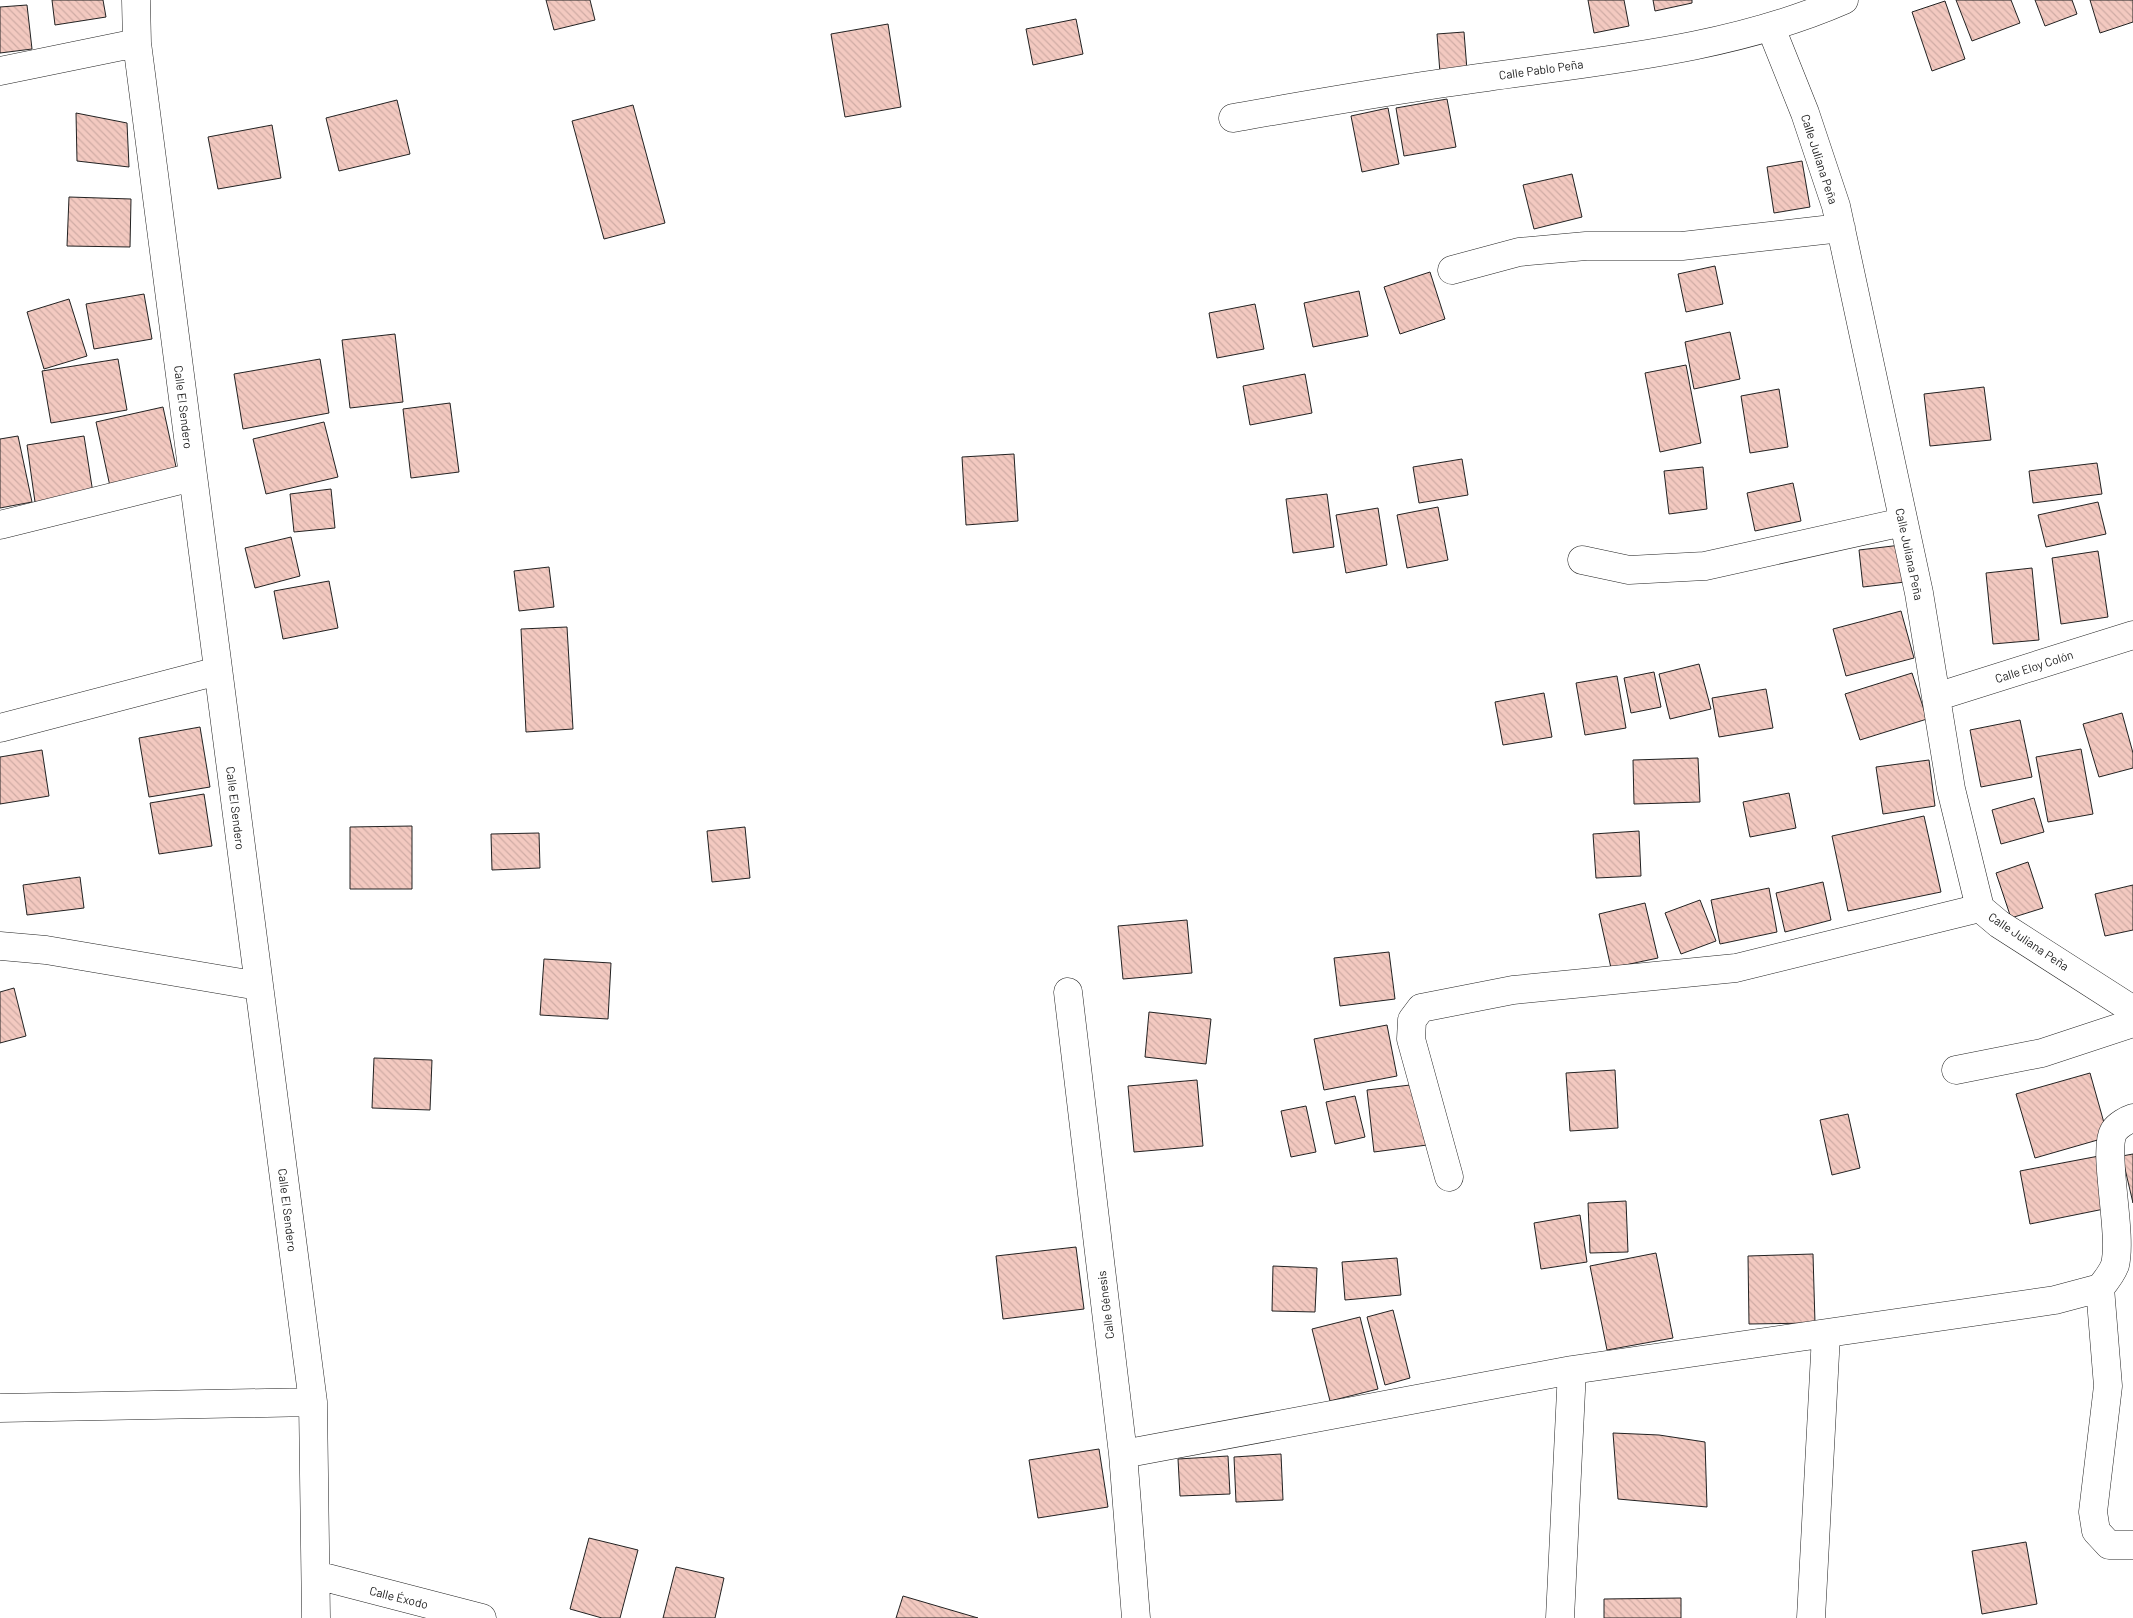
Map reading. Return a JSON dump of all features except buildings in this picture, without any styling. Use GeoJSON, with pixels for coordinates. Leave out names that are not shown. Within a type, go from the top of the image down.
{"type":"FeatureCollection","features":[{"type":"Feature","properties":{"kind":"street","name":"Calle El Sendero"},"geometry":{"type":"LineString","coordinates":[[136,0],[138,43],[313,1402],[316,1618]]}},
{"type":"Feature","properties":{"kind":"street","name":"Calle Pablo Peña"},"geometry":{"type":"LineString","coordinates":[[1233,118],[1423,85],[1623,58],[1771,28],[1844,0]]}},
{"type":"Feature","properties":{"kind":"street","name":"Calle Juliana Peña"},"geometry":{"type":"LineString","coordinates":[[1771,28],[1805,113],[1836,206],[1919,593],[1951,789],[1980,908],[1999,924],[2133,1010]]}},
{"type":"Feature","properties":{"kind":"street"},"geometry":{"type":"LineString","coordinates":[[0,71],[138,43]]}},
{"type":"Feature","properties":{"kind":"street"},"geometry":{"type":"LineString","coordinates":[[1452,270],[1519,252],[1586,246],[1682,246],[1841,228]]}},
{"type":"Feature","properties":{"kind":"street"},"geometry":{"type":"LineString","coordinates":[[0,525],[193,477]]}},
{"type":"Feature","properties":{"kind":"street"},"geometry":{"type":"LineString","coordinates":[[1582,560],[1629,570],[1705,566],[1903,522]]}},
{"type":"Feature","properties":{"kind":"street","name":"Calle Eloy Colón"},"geometry":{"type":"LineString","coordinates":[[1936,697],[2133,635]]}},
{"type":"Feature","properties":{"kind":"street"},"geometry":{"type":"LineString","coordinates":[[0,728],[218,671]]}},
{"type":"Feature","properties":{"kind":"street"},"geometry":{"type":"LineString","coordinates":[[1449,1177],[1411,1039],[1412,1020],[1421,1008],[1513,990],[1736,968],[1980,908]]}},
{"type":"Feature","properties":{"kind":"street"},"geometry":{"type":"LineString","coordinates":[[0,946],[46,950],[259,986]]}},
{"type":"Feature","properties":{"kind":"street","name":"Calle Génesis"},"geometry":{"type":"LineString","coordinates":[[1068,992],[1123,1454],[1136,1618]]}},
{"type":"Feature","properties":{"kind":"street"},"geometry":{"type":"LineString","coordinates":[[1956,1070],[2042,1053],[2133,1024]]}},
{"type":"Feature","properties":{"kind":"street"},"geometry":{"type":"LineString","coordinates":[[2133,1118],[2127,1120],[2114,1131],[2109,1149],[2117,1223],[2114,1266],[2100,1288],[2108,1386],[2093,1512],[2096,1531],[2109,1545],[2133,1545]]}},
{"type":"Feature","properties":{"kind":"street"},"geometry":{"type":"LineString","coordinates":[[1123,1454],[1572,1370],[1826,1335],[2055,1300],[2100,1288]]}},
{"type":"Feature","properties":{"kind":"street"},"geometry":{"type":"LineString","coordinates":[[1811,1618],[1826,1335]]}},
{"type":"Feature","properties":{"kind":"street"},"geometry":{"type":"LineString","coordinates":[[1560,1618],[1572,1370]]}},
{"type":"Feature","properties":{"kind":"street"},"geometry":{"type":"LineString","coordinates":[[0,1408],[313,1402]]}},
{"type":"Feature","properties":{"kind":"street","name":"Calle Éxodo"},"geometry":{"type":"LineString","coordinates":[[316,1575],[482,1618]]}}]}
